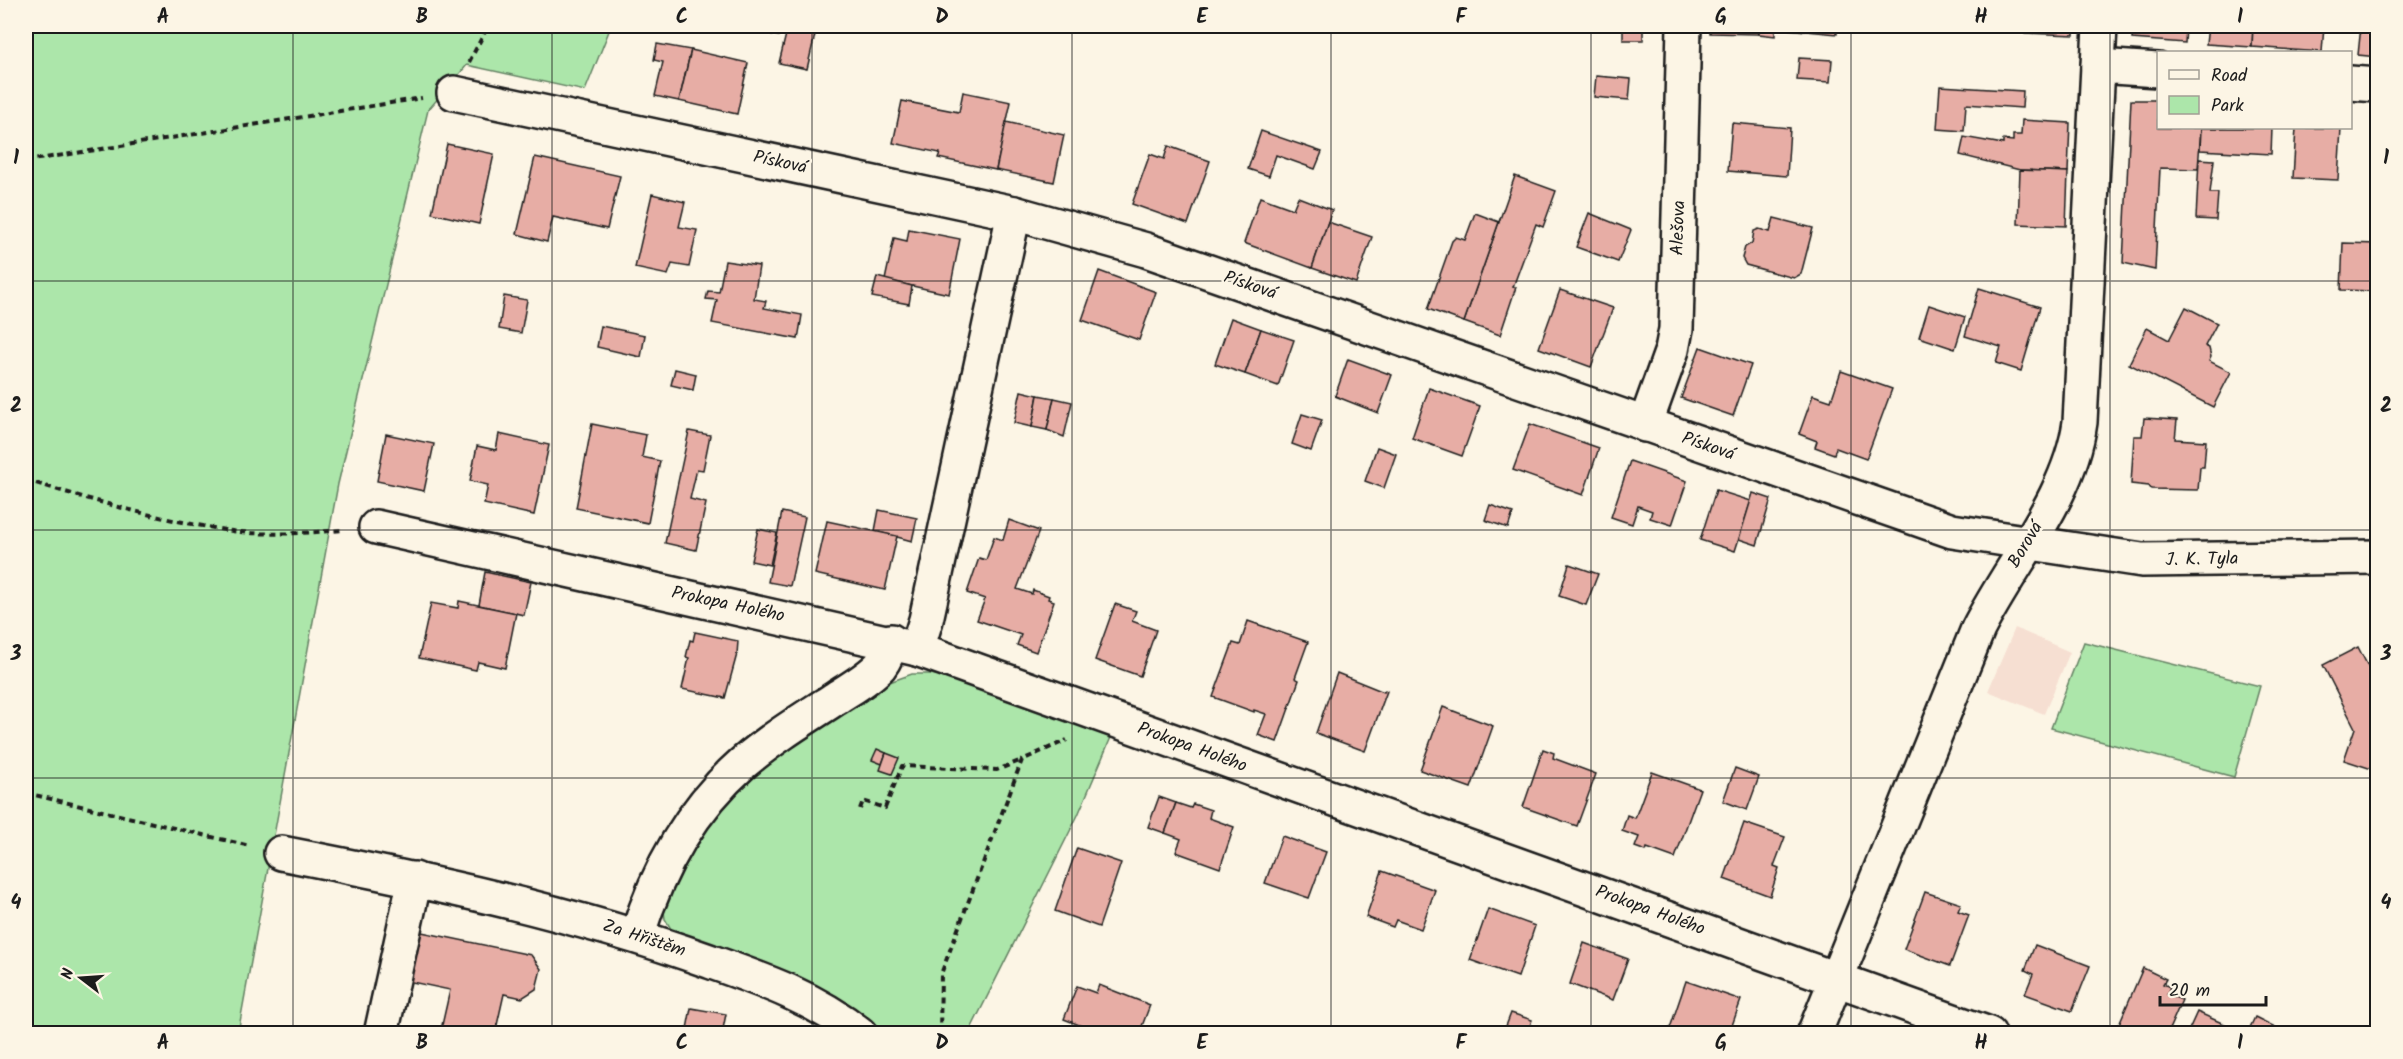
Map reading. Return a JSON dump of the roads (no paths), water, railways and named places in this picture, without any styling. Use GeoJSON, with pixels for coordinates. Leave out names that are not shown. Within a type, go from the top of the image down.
{"type":"FeatureCollection","features":[{"type":"Feature","properties":{"kind":"street","name":"Alešova"},"geometry":{"type":"LineString","coordinates":[[1645,425],[1672,350],[1676,329],[1684,26]]}},
{"type":"Feature","properties":{"kind":"street","name":"Borová"},"geometry":{"type":"LineString","coordinates":[[1814,1034],[1978,629],[2060,490],[2077,445],[2100,26]]}},
{"type":"Feature","properties":{"kind":"street"},"geometry":{"type":"LineString","coordinates":[[2098,66],[2157,70]]}},
{"type":"Feature","properties":{"kind":"street"},"geometry":{"type":"LineString","coordinates":[[2352,83],[2378,85]]}},
{"type":"Feature","properties":{"kind":"street","name":"Písková"},"geometry":{"type":"LineString","coordinates":[[454,93],[1014,213],[1146,250],[1932,526],[1969,535],[2027,543]]}},
{"type":"Feature","properties":{"kind":"street"},"geometry":{"type":"LineString","coordinates":[[637,936],[660,874],[695,817],[720,786],[743,763],[784,732],[871,675],[887,656],[904,645],[926,620],[1014,213]]}},
{"type":"Feature","properties":{"kind":"street","name":"Prokopa Holého"},"geometry":{"type":"LineString","coordinates":[[376,527],[904,645],[1989,1034]]}},
{"type":"Feature","properties":{"kind":"street","name":"J. K. Tyla"},"geometry":{"type":"LineString","coordinates":[[2027,543],[2142,560],[2164,561],[2378,557]]}},
{"type":"Feature","properties":{"kind":"street","name":"Za Hřištěm"},"geometry":{"type":"LineString","coordinates":[[281,854],[415,879],[637,936],[793,992],[844,1021],[860,1034]]}},
{"type":"Feature","properties":{"kind":"street"},"geometry":{"type":"LineString","coordinates":[[381,1034],[415,879]]}}]}
